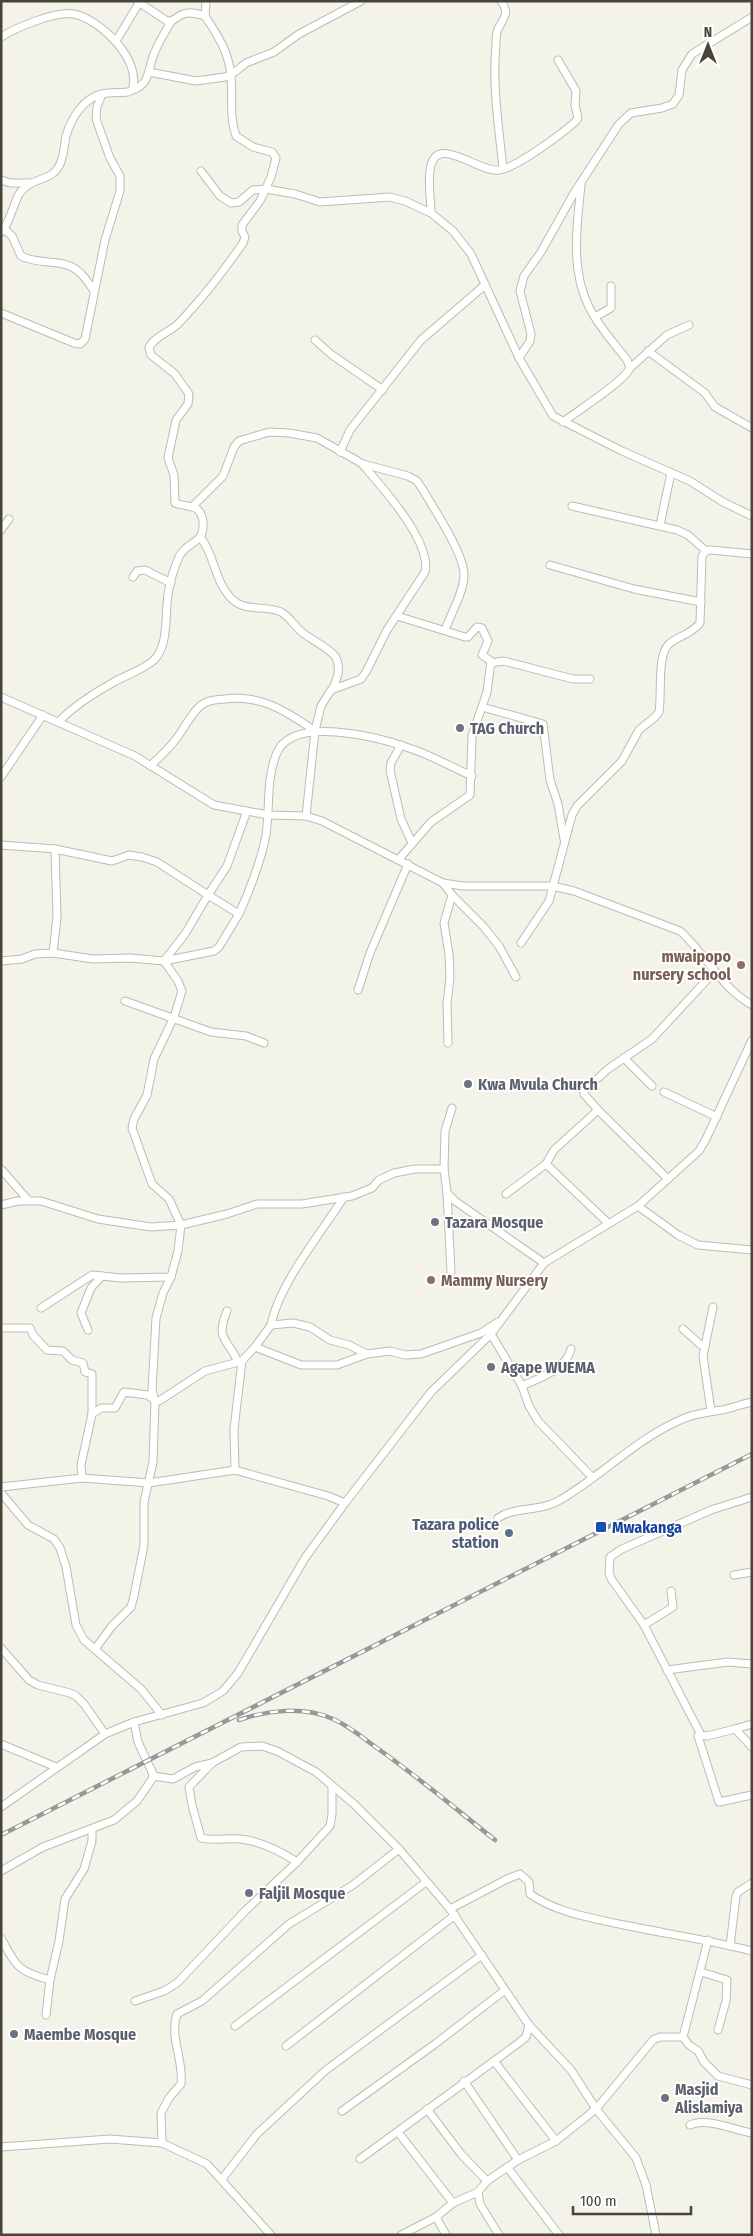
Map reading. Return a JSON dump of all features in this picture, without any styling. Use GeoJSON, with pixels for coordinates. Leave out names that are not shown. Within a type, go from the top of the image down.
{"type":"FeatureCollection","features":[{"type":"Feature","properties":{"kind":"street"},"geometry":{"type":"LineString","coordinates":[[58,722],[89,696],[154,660],[163,644],[171,583],[179,558],[183,551],[201,538],[203,531],[202,517],[193,506],[175,504],[174,475],[168,458],[177,417],[188,404],[189,394],[175,374],[151,355],[149,348],[156,339],[168,333],[177,325],[222,275],[244,241],[242,225],[256,207],[266,189],[276,156],[272,152],[253,147],[236,136],[233,122],[231,75],[221,38],[205,16],[206,1]]}},
{"type":"Feature","properties":{"kind":"street"},"geometry":{"type":"LineString","coordinates":[[149,72],[196,81],[217,79],[231,75],[246,63],[274,52],[299,34],[361,1]]}},
{"type":"Feature","properties":{"kind":"street"},"geometry":{"type":"LineString","coordinates":[[501,1],[506,9],[506,16],[497,32],[495,59],[503,169]]}},
{"type":"Feature","properties":{"kind":"street"},"geometry":{"type":"LineString","coordinates":[[116,41],[138,2],[162,19],[171,22]]}},
{"type":"Feature","properties":{"kind":"street"},"geometry":{"type":"LineString","coordinates":[[1,37],[28,24],[65,14],[83,18],[116,41],[127,56],[133,83],[132,90]]}},
{"type":"Feature","properties":{"kind":"street"},"geometry":{"type":"LineString","coordinates":[[1,180],[10,183],[30,183],[53,174],[59,167],[67,135],[75,116],[88,100],[102,94],[132,90],[143,84],[149,72],[154,54],[171,22],[183,14],[205,16]]}},
{"type":"Feature","properties":{"kind":"street"},"geometry":{"type":"LineString","coordinates":[[520,358],[530,341],[531,334],[521,297],[522,281],[581,182],[624,118],[638,111],[662,108],[673,104],[679,95],[682,70],[692,54],[752,17]]}},
{"type":"Feature","properties":{"kind":"street"},"geometry":{"type":"LineString","coordinates":[[431,214],[430,171],[435,158],[439,154],[454,155],[490,170],[503,169],[552,141],[577,120],[576,91],[558,60]]}},
{"type":"Feature","properties":{"kind":"street"},"geometry":{"type":"LineString","coordinates":[[1,313],[80,344],[83,342],[87,332],[105,240],[120,191],[121,181],[119,171],[110,158],[96,119],[97,107],[102,94]]}},
{"type":"Feature","properties":{"kind":"street"},"geometry":{"type":"LineString","coordinates":[[201,171],[220,196],[231,203],[238,202],[253,190],[266,189],[295,194],[320,202],[390,197],[405,201],[431,214],[453,231],[462,241],[520,358],[548,409],[563,422],[690,481],[723,502],[751,514]]}},
{"type":"Feature","properties":{"kind":"street"},"geometry":{"type":"LineString","coordinates":[[581,182],[577,230],[577,264],[584,297],[594,317],[627,360],[630,368]]}},
{"type":"Feature","properties":{"kind":"street"},"geometry":{"type":"LineString","coordinates":[[30,183],[20,193],[3,231],[12,236],[21,256],[40,263],[71,266],[82,275],[94,290]]}},
{"type":"Feature","properties":{"kind":"street"},"geometry":{"type":"LineString","coordinates":[[340,452],[350,430],[421,340],[485,285]]}},
{"type":"Feature","properties":{"kind":"street"},"geometry":{"type":"LineString","coordinates":[[594,317],[611,308],[611,286]]}},
{"type":"Feature","properties":{"kind":"street"},"geometry":{"type":"LineString","coordinates":[[563,422],[615,384],[667,335],[689,325]]}},
{"type":"Feature","properties":{"kind":"street"},"geometry":{"type":"LineString","coordinates":[[315,340],[352,370],[383,390]]}},
{"type":"Feature","properties":{"kind":"street"},"geometry":{"type":"LineString","coordinates":[[648,351],[705,393],[715,407],[752,428]]}},
{"type":"Feature","properties":{"kind":"street"},"geometry":{"type":"LineString","coordinates":[[193,506],[223,476],[234,447],[246,438],[269,432],[317,438],[363,464],[408,476],[417,482],[455,545],[463,565],[463,584],[445,630]]}},
{"type":"Feature","properties":{"kind":"street"},"geometry":{"type":"LineString","coordinates":[[332,690],[361,678],[425,572],[426,558],[412,529],[398,507],[363,464]]}},
{"type":"Feature","properties":{"kind":"street"},"geometry":{"type":"LineString","coordinates":[[660,525],[670,473]]}},
{"type":"Feature","properties":{"kind":"street"},"geometry":{"type":"LineString","coordinates":[[572,506],[660,525],[688,535],[706,552]]}},
{"type":"Feature","properties":{"kind":"street"},"geometry":{"type":"LineString","coordinates":[[1,530],[9,519]]}},
{"type":"Feature","properties":{"kind":"street"},"geometry":{"type":"LineString","coordinates":[[201,538],[209,551],[220,580],[232,599],[237,603],[253,608],[280,612],[302,633],[335,656],[339,666],[332,690],[321,706],[315,731],[306,816]]}},
{"type":"Feature","properties":{"kind":"street"},"geometry":{"type":"LineString","coordinates":[[521,943],[549,901],[572,815],[577,806],[622,761],[639,730],[655,718],[659,712],[663,654],[670,643],[692,632],[700,623],[701,561],[706,552],[718,549],[752,554]]}},
{"type":"Feature","properties":{"kind":"street"},"geometry":{"type":"LineString","coordinates":[[550,565],[634,589],[701,602]]}},
{"type":"Feature","properties":{"kind":"street"},"geometry":{"type":"LineString","coordinates":[[133,577],[137,571],[143,570],[171,583]]}},
{"type":"Feature","properties":{"kind":"street"},"geometry":{"type":"LineString","coordinates":[[397,616],[465,637],[468,637],[478,627],[482,628],[488,641],[482,655],[490,659],[491,663],[482,707],[472,736],[472,791],[468,797],[431,822],[399,859]]}},
{"type":"Feature","properties":{"kind":"street"},"geometry":{"type":"LineString","coordinates":[[491,663],[504,661],[573,679],[590,679]]}},
{"type":"Feature","properties":{"kind":"street"},"geometry":{"type":"LineString","coordinates":[[1,697],[135,756],[214,805],[268,815],[306,816],[322,821],[444,883],[463,886],[552,886],[574,891],[680,931],[692,942],[739,998],[752,1005]]}},
{"type":"Feature","properties":{"kind":"street"},"geometry":{"type":"LineString","coordinates":[[150,766],[167,752],[195,711],[211,700],[237,697],[254,699],[289,714],[315,731]]}},
{"type":"Feature","properties":{"kind":"street"},"geometry":{"type":"LineString","coordinates":[[482,707],[542,724],[550,780],[558,804],[565,844]]}},
{"type":"Feature","properties":{"kind":"street"},"geometry":{"type":"LineString","coordinates":[[2,777],[43,715]]}},
{"type":"Feature","properties":{"kind":"street"},"geometry":{"type":"LineString","coordinates":[[1,961],[35,954],[53,953],[93,959],[130,958],[164,961],[214,951],[219,947],[239,914],[248,893],[266,836],[269,783],[276,754],[286,739],[315,731],[362,736],[402,745],[472,776]]}},
{"type":"Feature","properties":{"kind":"street"},"geometry":{"type":"LineString","coordinates":[[402,745],[391,763],[390,770],[403,824],[412,843]]}},
{"type":"Feature","properties":{"kind":"street"},"geometry":{"type":"LineString","coordinates":[[164,961],[185,934],[227,866],[248,812]]}},
{"type":"Feature","properties":{"kind":"street"},"geometry":{"type":"LineString","coordinates":[[1,845],[54,849],[112,861],[130,855],[142,857],[157,862],[239,914]]}},
{"type":"Feature","properties":{"kind":"street"},"geometry":{"type":"LineString","coordinates":[[53,953],[57,917],[54,849]]}},
{"type":"Feature","properties":{"kind":"street"},"geometry":{"type":"LineString","coordinates":[[358,990],[370,953],[408,864]]}},
{"type":"Feature","properties":{"kind":"street"},"geometry":{"type":"LineString","coordinates":[[444,883],[452,895],[500,946],[516,977]]}},
{"type":"Feature","properties":{"kind":"street"},"geometry":{"type":"LineString","coordinates":[[448,1042],[447,1004],[450,954],[444,923],[452,895]]}},
{"type":"Feature","properties":{"kind":"street"},"geometry":{"type":"LineString","coordinates":[[95,1649],[106,1633],[132,1605],[144,1544],[144,1502],[149,1483],[155,1440],[155,1401],[152,1390],[156,1318],[178,1251],[180,1225],[169,1199],[152,1184],[132,1128],[134,1119],[147,1095],[154,1059],[174,1017],[182,991],[178,981],[164,961]]}},
{"type":"Feature","properties":{"kind":"street"},"geometry":{"type":"LineString","coordinates":[[668,1179],[598,1110],[584,1092],[608,1069],[664,1028],[715,971]]}},
{"type":"Feature","properties":{"kind":"street"},"geometry":{"type":"LineString","coordinates":[[125,1001],[174,1017],[210,1032],[246,1036],[264,1043]]}},
{"type":"Feature","properties":{"kind":"street"},"geometry":{"type":"LineString","coordinates":[[1,1807],[105,1734],[134,1722],[203,1703],[223,1691],[230,1684],[305,1558],[345,1503],[431,1392],[491,1334],[544,1263],[638,1206],[699,1151],[717,1117],[752,1040]]}},
{"type":"Feature","properties":{"kind":"street"},"geometry":{"type":"LineString","coordinates":[[624,1058],[652,1086]]}},
{"type":"Feature","properties":{"kind":"street"},"geometry":{"type":"LineString","coordinates":[[664,1092],[717,1117]]}},
{"type":"Feature","properties":{"kind":"street"},"geometry":{"type":"LineString","coordinates":[[451,1272],[444,1169],[445,1131],[452,1108]]}},
{"type":"Feature","properties":{"kind":"street"},"geometry":{"type":"LineString","coordinates":[[506,1194],[546,1164],[554,1150],[598,1110]]}},
{"type":"Feature","properties":{"kind":"street"},"geometry":{"type":"LineString","coordinates":[[546,1164],[608,1223]]}},
{"type":"Feature","properties":{"kind":"street"},"geometry":{"type":"LineString","coordinates":[[1,1169],[28,1200]]}},
{"type":"Feature","properties":{"kind":"street"},"geometry":{"type":"LineString","coordinates":[[1,1205],[28,1200],[41,1201],[98,1219],[151,1226],[180,1225],[220,1216],[257,1204],[302,1204],[360,1194],[394,1172],[415,1169],[444,1169]]}},
{"type":"Feature","properties":{"kind":"street"},"geometry":{"type":"LineString","coordinates":[[447,1193],[455,1201],[544,1263]]}},
{"type":"Feature","properties":{"kind":"street"},"geometry":{"type":"LineString","coordinates":[[155,1401],[159,1401],[205,1371],[240,1362],[255,1347],[271,1325],[274,1309],[286,1286],[344,1197]]}},
{"type":"Feature","properties":{"kind":"street"},"geometry":{"type":"LineString","coordinates":[[638,1206],[678,1236],[698,1245],[752,1250]]}},
{"type":"Feature","properties":{"kind":"street"},"geometry":{"type":"LineString","coordinates":[[41,1308],[92,1275],[121,1278],[171,1277]]}},
{"type":"Feature","properties":{"kind":"street"},"geometry":{"type":"LineString","coordinates":[[88,1330],[81,1313],[91,1288],[102,1276]]}},
{"type":"Feature","properties":{"kind":"street"},"geometry":{"type":"LineString","coordinates":[[711,1411],[704,1369],[705,1345],[713,1307]]}},
{"type":"Feature","properties":{"kind":"street"},"geometry":{"type":"LineString","coordinates":[[227,1311],[222,1322],[221,1333],[240,1362],[234,1429],[236,1470]]}},
{"type":"Feature","properties":{"kind":"street"},"geometry":{"type":"LineString","coordinates":[[255,1347],[302,1364],[337,1365],[367,1354],[390,1352],[405,1355],[421,1354],[482,1333],[504,1318]]}},
{"type":"Feature","properties":{"kind":"street"},"geometry":{"type":"LineString","coordinates":[[271,1325],[294,1323],[310,1327],[330,1340],[349,1345],[367,1354]]}},
{"type":"Feature","properties":{"kind":"street"},"geometry":{"type":"LineString","coordinates":[[1,1328],[30,1328],[33,1335],[48,1350],[63,1351],[72,1360],[84,1363],[85,1372],[92,1374],[92,1414],[81,1465],[82,1478]]}},
{"type":"Feature","properties":{"kind":"street"},"geometry":{"type":"LineString","coordinates":[[683,1329],[701,1345],[705,1345]]}},
{"type":"Feature","properties":{"kind":"street"},"geometry":{"type":"LineString","coordinates":[[491,1334],[522,1386],[529,1406],[538,1421],[592,1477]]}},
{"type":"Feature","properties":{"kind":"street"},"geometry":{"type":"LineString","coordinates":[[522,1386],[568,1360],[571,1349]]}},
{"type":"Feature","properties":{"kind":"street"},"geometry":{"type":"LineString","coordinates":[[92,1414],[101,1408],[115,1408],[124,1392],[148,1395],[155,1401]]}},
{"type":"Feature","properties":{"kind":"street"},"geometry":{"type":"LineString","coordinates":[[498,1518],[504,1514],[522,1510],[534,1510],[553,1504],[664,1428],[686,1417],[752,1402]]}},
{"type":"Feature","properties":{"kind":"street"},"geometry":{"type":"LineString","coordinates":[[1,1487],[82,1478],[149,1483],[236,1470],[328,1496],[345,1503]]}},
{"type":"Feature","properties":{"kind":"street"},"geometry":{"type":"LineString","coordinates":[[1,1493],[28,1525],[54,1539],[60,1548],[66,1567],[76,1625],[84,1640],[141,1689],[162,1715]]}},
{"type":"Feature","properties":{"kind":"street"},"geometry":{"type":"LineString","coordinates":[[752,1497],[711,1510],[628,1546],[610,1556],[609,1573],[644,1626],[701,1735],[707,1736],[752,1724]]}},
{"type":"Feature","properties":{"kind":"street"},"geometry":{"type":"LineString","coordinates":[[734,1575],[752,1572]]}},
{"type":"Feature","properties":{"kind":"street"},"geometry":{"type":"LineString","coordinates":[[644,1626],[673,1607],[671,1591]]}},
{"type":"Feature","properties":{"kind":"street"},"geometry":{"type":"LineString","coordinates":[[1,1648],[29,1680],[76,1696],[84,1704],[105,1734]]}},
{"type":"Feature","properties":{"kind":"street"},"geometry":{"type":"LineString","coordinates":[[667,1670],[728,1662],[752,1664]]}},
{"type":"Feature","properties":{"kind":"street"},"geometry":{"type":"LineString","coordinates":[[1,1871],[43,1847],[114,1820],[137,1801],[153,1776],[152,1769],[138,1742],[134,1722]]}},
{"type":"Feature","properties":{"kind":"street"},"geometry":{"type":"LineString","coordinates":[[735,1729],[752,1747]]}},
{"type":"Feature","properties":{"kind":"street"},"geometry":{"type":"LineString","coordinates":[[698,1736],[719,1802],[752,1795]]}},
{"type":"Feature","properties":{"kind":"street"},"geometry":{"type":"LineString","coordinates":[[1,1744],[56,1767]]}},
{"type":"Feature","properties":{"kind":"street"},"geometry":{"type":"LineString","coordinates":[[153,1776],[172,1779],[195,1767],[212,1763],[241,1747],[262,1746],[292,1758],[323,1777],[399,1849],[453,1912],[529,2024],[571,2070],[596,2109],[636,2158],[646,2185],[656,2235]]}},
{"type":"Feature","properties":{"kind":"street"},"geometry":{"type":"LineString","coordinates":[[212,1763],[189,1787],[200,1837],[258,1843],[276,1850],[297,1862]]}},
{"type":"Feature","properties":{"kind":"street"},"geometry":{"type":"LineString","coordinates":[[135,2001],[164,1991],[176,1983],[245,1911],[297,1862],[330,1826],[332,1786]]}},
{"type":"Feature","properties":{"kind":"street"},"geometry":{"type":"LineString","coordinates":[[46,2015],[50,1980],[59,1941],[65,1899],[84,1869],[92,1841],[92,1829]]}},
{"type":"Feature","properties":{"kind":"street"},"geometry":{"type":"LineString","coordinates":[[162,2143],[161,2113],[169,2098],[179,2089],[182,2078],[173,2026],[177,2014],[202,2001],[289,1924],[353,1885],[399,1849]]}},
{"type":"Feature","properties":{"kind":"street"},"geometry":{"type":"LineString","coordinates":[[286,2046],[453,1912],[507,1879],[520,1874],[528,1882],[530,1894],[546,1905],[594,1919],[708,1940],[752,1951]]}},
{"type":"Feature","properties":{"kind":"street"},"geometry":{"type":"LineString","coordinates":[[235,2026],[426,1882]]}},
{"type":"Feature","properties":{"kind":"street"},"geometry":{"type":"LineString","coordinates":[[730,1946],[736,1896],[738,1892],[752,1883]]}},
{"type":"Feature","properties":{"kind":"street"},"geometry":{"type":"LineString","coordinates":[[1,1938],[19,1968],[35,1976],[50,1980]]}},
{"type":"Feature","properties":{"kind":"street"},"geometry":{"type":"LineString","coordinates":[[708,1940],[683,2036],[689,2046],[698,2051],[704,2062],[718,2076],[752,2085]]}},
{"type":"Feature","properties":{"kind":"street"},"geometry":{"type":"LineString","coordinates":[[222,2179],[257,2134],[326,2070],[482,1956]]}},
{"type":"Feature","properties":{"kind":"street"},"geometry":{"type":"LineString","coordinates":[[701,1972],[727,1980],[726,2001],[718,2030]]}},
{"type":"Feature","properties":{"kind":"street"},"geometry":{"type":"LineString","coordinates":[[342,2111],[435,2044],[505,1990]]}},
{"type":"Feature","properties":{"kind":"street"},"geometry":{"type":"LineString","coordinates":[[360,2159],[526,2037],[529,2024]]}},
{"type":"Feature","properties":{"kind":"street"},"geometry":{"type":"LineString","coordinates":[[401,2235],[436,2217],[453,2204],[478,2192],[487,2181],[518,2160],[556,2141],[596,2109],[653,2040],[660,2037],[683,2036]]}},
{"type":"Feature","properties":{"kind":"street"},"geometry":{"type":"LineString","coordinates":[[494,2061],[556,2141]]}},
{"type":"Feature","properties":{"kind":"street"},"geometry":{"type":"LineString","coordinates":[[464,2081],[518,2160]]}},
{"type":"Feature","properties":{"kind":"street"},"geometry":{"type":"LineString","coordinates":[[427,2109],[461,2154],[487,2181]]}},
{"type":"Feature","properties":{"kind":"street"},"geometry":{"type":"LineString","coordinates":[[690,2125],[695,2122],[706,2122],[752,2132]]}},
{"type":"Feature","properties":{"kind":"street"},"geometry":{"type":"LineString","coordinates":[[398,2132],[453,2204]]}},
{"type":"Feature","properties":{"kind":"street"},"geometry":{"type":"LineString","coordinates":[[1,2147],[110,2139],[162,2143],[207,2164],[271,2235]]}},
{"type":"Feature","properties":{"kind":"street"},"geometry":{"type":"LineString","coordinates":[[507,2167],[560,2235]]}},
{"type":"Feature","properties":{"kind":"street"},"geometry":{"type":"LineString","coordinates":[[478,2192],[480,2204],[499,2235]]}},
{"type":"Feature","properties":{"kind":"street"},"geometry":{"type":"LineString","coordinates":[[436,2217],[446,2235]]}},
{"type":"Feature","properties":{"kind":"railway"},"geometry":{"type":"LineString","coordinates":[[1,1835],[752,1454]]}},
{"type":"Feature","properties":{"kind":"railway"},"geometry":{"type":"LineString","coordinates":[[239,1720],[262,1714],[286,1711],[310,1712],[333,1719],[392,1759],[495,1840]]}},
{"type":"Feature","properties":{"kind":"place","name":"TAG Church"},"geometry":{"type":"Point","coordinates":[460,728]}},
{"type":"Feature","properties":{"kind":"place","name":"mwaipopo nursery school"},"geometry":{"type":"Point","coordinates":[741,965]}},
{"type":"Feature","properties":{"kind":"place","name":"Kwa Mvula Church"},"geometry":{"type":"Point","coordinates":[468,1084]}},
{"type":"Feature","properties":{"kind":"place","name":"Tazara Mosque"},"geometry":{"type":"Point","coordinates":[435,1222]}},
{"type":"Feature","properties":{"kind":"place","name":"Mammy Nursery"},"geometry":{"type":"Point","coordinates":[431,1280]}},
{"type":"Feature","properties":{"kind":"place","name":"Agape WUEMA"},"geometry":{"type":"Point","coordinates":[491,1367]}},
{"type":"Feature","properties":{"kind":"place","name":"Mwakanga"},"geometry":{"type":"Point","coordinates":[601,1527]}},
{"type":"Feature","properties":{"kind":"place","name":"Tazara police station"},"geometry":{"type":"Point","coordinates":[509,1533]}},
{"type":"Feature","properties":{"kind":"place","name":"Faljil Mosque"},"geometry":{"type":"Point","coordinates":[249,1893]}},
{"type":"Feature","properties":{"kind":"place","name":"Maembe Mosque"},"geometry":{"type":"Point","coordinates":[14,2034]}},
{"type":"Feature","properties":{"kind":"place","name":"Masjid Alislamiya"},"geometry":{"type":"Point","coordinates":[665,2098]}}]}
